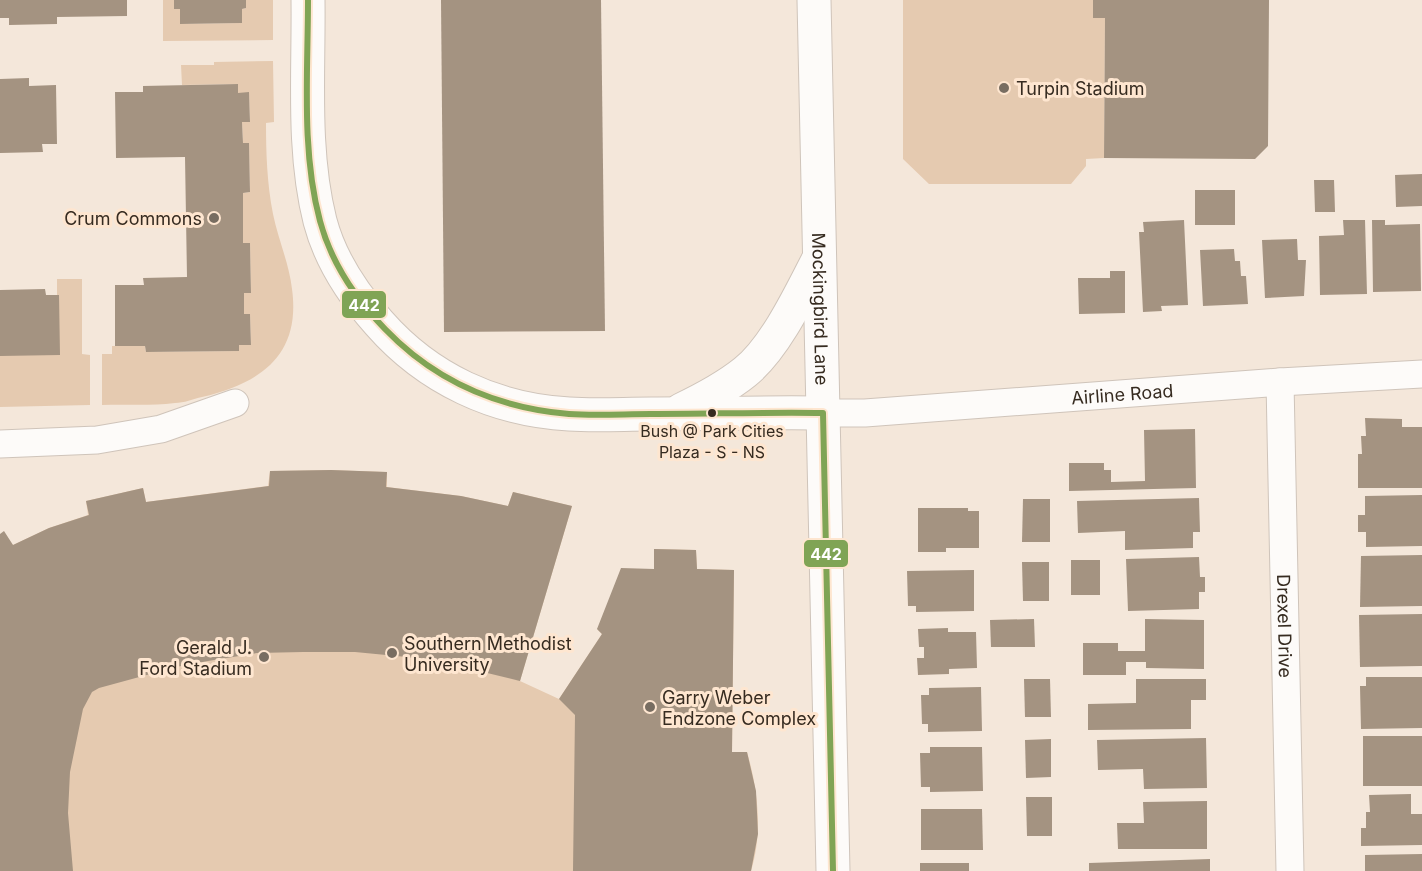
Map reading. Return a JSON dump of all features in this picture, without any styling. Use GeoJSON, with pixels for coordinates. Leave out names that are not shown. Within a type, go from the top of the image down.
{"type":"FeatureCollection","features":[{"type":"Feature","properties":{"kind":"main road"},"geometry":{"type":"LineString","coordinates":[[308,0],[309,122],[312,172],[321,223],[343,273],[367,309],[390,336],[419,362],[449,381],[486,398],[522,409],[570,414],[823,413]]}},
{"type":"Feature","properties":{"kind":"main road","name":"Mockingbird Lane"},"geometry":{"type":"LineString","coordinates":[[814,0],[833,871]]}},
{"type":"Feature","properties":{"kind":"main road"},"geometry":{"type":"LineString","coordinates":[[671,414],[711,396],[746,371],[771,341],[792,310],[819,259]]}},
{"type":"Feature","properties":{"kind":"street","name":"Airline Road"},"geometry":{"type":"LineString","coordinates":[[823,413],[876,412],[1280,382],[1422,374]]}},
{"type":"Feature","properties":{"kind":"street","name":"Drexel Drive"},"geometry":{"type":"LineString","coordinates":[[1280,382],[1290,871]]}},
{"type":"Feature","properties":{"kind":"street"},"geometry":{"type":"LineString","coordinates":[[0,444],[97,440],[161,429],[235,403]]}},
{"type":"Feature","properties":{"kind":"shaded area"},"geometry":{"type":"Polygon","coordinates":[[[163,0],[174,0],[174,9],[180,9],[181,24],[242,23],[242,9],[246,8],[246,0],[273,0],[273,40],[163,41],[163,0]]]}},
{"type":"Feature","properties":{"kind":"shaded area","name":"Turpin Stadium"},"geometry":{"type":"Polygon","coordinates":[[[903,0],[1093,0],[1093,18],[1105,18],[1104,158],[1086,159],[1086,166],[1071,184],[929,184],[903,159],[903,0]]]}},
{"type":"Feature","properties":{"kind":"shaded area"},"geometry":{"type":"Polygon","coordinates":[[[273,61],[274,122],[266,123],[268,179],[273,214],[291,279],[293,312],[290,332],[283,348],[259,374],[223,391],[178,403],[102,405],[102,354],[112,354],[112,346],[145,346],[146,352],[239,351],[239,345],[251,345],[250,314],[244,314],[244,293],[251,292],[250,243],[243,243],[243,193],[250,192],[249,143],[243,143],[242,122],[250,122],[249,93],[238,93],[237,84],[182,85],[181,65],[273,61]]]}},
{"type":"Feature","properties":{"kind":"shaded area"},"geometry":{"type":"Polygon","coordinates":[[[57,279],[82,279],[82,354],[90,355],[90,405],[0,407],[0,356],[57,295],[57,279]]]}},
{"type":"Feature","properties":{"kind":"shaded area","name":"Gerald J. Ford Stadium"},"geometry":{"type":"Polygon","coordinates":[[[270,471],[387,472],[387,487],[461,496],[508,506],[513,492],[572,506],[520,681],[559,699],[602,634],[597,629],[654,569],[654,549],[696,550],[697,569],[734,570],[732,752],[747,752],[754,781],[758,826],[751,871],[0,871],[0,534],[13,545],[49,528],[88,515],[86,501],[143,488],[146,502],[268,486],[270,471]]]}},
{"type":"Feature","properties":{"kind":"building"},"geometry":{"type":"Polygon","coordinates":[[[0,0],[127,0],[127,16],[57,17],[57,24],[9,25],[9,18],[0,18],[0,0]]]}},
{"type":"Feature","properties":{"kind":"building"},"geometry":{"type":"Polygon","coordinates":[[[174,0],[246,0],[246,8],[242,9],[242,23],[180,24],[180,9],[174,9],[174,0]]]}},
{"type":"Feature","properties":{"kind":"building"},"geometry":{"type":"Polygon","coordinates":[[[441,0],[601,0],[605,331],[444,332],[441,0]]]}},
{"type":"Feature","properties":{"kind":"building"},"geometry":{"type":"Polygon","coordinates":[[[1093,0],[1269,0],[1268,146],[1255,159],[1104,158],[1105,18],[1093,18],[1093,0]]]}},
{"type":"Feature","properties":{"kind":"building"},"geometry":{"type":"Polygon","coordinates":[[[29,78],[29,86],[56,85],[57,144],[42,144],[43,152],[0,153],[0,79],[29,78]]]}},
{"type":"Feature","properties":{"kind":"building","name":"Crum Commons"},"geometry":{"type":"Polygon","coordinates":[[[238,84],[238,93],[249,92],[250,122],[242,122],[243,143],[249,143],[250,192],[243,193],[243,243],[250,243],[251,293],[244,293],[244,314],[250,314],[251,345],[239,345],[239,351],[146,352],[145,346],[115,346],[115,285],[144,285],[143,278],[187,277],[185,157],[116,158],[115,92],[143,92],[143,86],[238,84]]]}},
{"type":"Feature","properties":{"kind":"building"},"geometry":{"type":"Polygon","coordinates":[[[1422,174],[1422,206],[1396,207],[1395,175],[1422,174]]]}},
{"type":"Feature","properties":{"kind":"building"},"geometry":{"type":"Polygon","coordinates":[[[1314,180],[1334,180],[1335,212],[1315,212],[1314,180]]]}},
{"type":"Feature","properties":{"kind":"building"},"geometry":{"type":"Polygon","coordinates":[[[1195,190],[1235,190],[1235,225],[1195,225],[1195,190]]]}},
{"type":"Feature","properties":{"kind":"building"},"geometry":{"type":"Polygon","coordinates":[[[1184,220],[1188,305],[1161,306],[1162,311],[1143,312],[1139,232],[1144,232],[1143,222],[1184,220]]]}},
{"type":"Feature","properties":{"kind":"building"},"geometry":{"type":"Polygon","coordinates":[[[1343,220],[1365,220],[1367,294],[1320,295],[1319,236],[1344,235],[1343,220]]]}},
{"type":"Feature","properties":{"kind":"building"},"geometry":{"type":"Polygon","coordinates":[[[1372,220],[1385,220],[1385,225],[1420,224],[1421,291],[1373,292],[1372,220]]]}},
{"type":"Feature","properties":{"kind":"building"},"geometry":{"type":"Polygon","coordinates":[[[1297,239],[1298,260],[1306,260],[1304,296],[1265,298],[1262,240],[1297,239]]]}},
{"type":"Feature","properties":{"kind":"building"},"geometry":{"type":"Polygon","coordinates":[[[1234,249],[1235,261],[1240,261],[1241,276],[1246,276],[1248,304],[1203,306],[1200,250],[1234,249]]]}},
{"type":"Feature","properties":{"kind":"building"},"geometry":{"type":"Polygon","coordinates":[[[1110,271],[1125,271],[1125,313],[1079,314],[1078,278],[1110,278],[1110,271]]]}},
{"type":"Feature","properties":{"kind":"building"},"geometry":{"type":"Polygon","coordinates":[[[45,289],[46,295],[59,295],[60,355],[0,356],[0,290],[45,289]]]}},
{"type":"Feature","properties":{"kind":"building"},"geometry":{"type":"Polygon","coordinates":[[[1365,418],[1402,419],[1402,427],[1422,427],[1422,488],[1358,488],[1358,454],[1362,454],[1361,436],[1366,436],[1365,418]]]}},
{"type":"Feature","properties":{"kind":"building"},"geometry":{"type":"Polygon","coordinates":[[[1195,429],[1196,488],[1069,491],[1069,463],[1104,463],[1104,470],[1111,470],[1111,482],[1145,481],[1144,430],[1195,429]]]}},
{"type":"Feature","properties":{"kind":"building"},"geometry":{"type":"Polygon","coordinates":[[[270,471],[387,472],[386,487],[461,496],[508,506],[513,492],[572,506],[520,681],[450,664],[407,657],[355,652],[303,652],[257,653],[208,661],[176,667],[99,688],[92,692],[83,709],[70,772],[68,813],[73,871],[0,871],[0,534],[4,531],[13,545],[49,528],[89,515],[86,501],[143,488],[146,502],[269,486],[270,471]]]}},
{"type":"Feature","properties":{"kind":"building"},"geometry":{"type":"Polygon","coordinates":[[[1422,495],[1422,546],[1366,547],[1366,532],[1358,532],[1358,515],[1365,515],[1365,496],[1422,495]]]}},
{"type":"Feature","properties":{"kind":"building"},"geometry":{"type":"Polygon","coordinates":[[[1199,498],[1200,532],[1193,532],[1193,548],[1125,550],[1125,531],[1078,533],[1077,501],[1199,498]]]}},
{"type":"Feature","properties":{"kind":"building"},"geometry":{"type":"Polygon","coordinates":[[[1023,499],[1050,499],[1050,542],[1022,542],[1023,499]]]}},
{"type":"Feature","properties":{"kind":"building"},"geometry":{"type":"Polygon","coordinates":[[[918,508],[968,508],[968,511],[979,511],[979,548],[946,548],[946,552],[918,552],[918,508]]]}},
{"type":"Feature","properties":{"kind":"building","name":"Garry Weber Endzone Complex"},"geometry":{"type":"Polygon","coordinates":[[[654,549],[696,550],[697,569],[734,570],[732,752],[747,752],[756,791],[758,834],[751,871],[573,871],[575,715],[559,699],[602,634],[597,629],[621,568],[654,569],[654,549]]]}},
{"type":"Feature","properties":{"kind":"building"},"geometry":{"type":"Polygon","coordinates":[[[1422,555],[1422,606],[1360,607],[1361,556],[1422,555]]]}},
{"type":"Feature","properties":{"kind":"building"},"geometry":{"type":"Polygon","coordinates":[[[1199,557],[1200,577],[1205,577],[1205,592],[1199,592],[1199,609],[1128,611],[1126,559],[1199,557]]]}},
{"type":"Feature","properties":{"kind":"building"},"geometry":{"type":"Polygon","coordinates":[[[1071,560],[1100,560],[1100,595],[1071,595],[1071,560]]]}},
{"type":"Feature","properties":{"kind":"building"},"geometry":{"type":"Polygon","coordinates":[[[1022,562],[1049,562],[1049,601],[1023,601],[1022,562]]]}},
{"type":"Feature","properties":{"kind":"building"},"geometry":{"type":"Polygon","coordinates":[[[974,570],[974,611],[916,612],[916,606],[908,606],[907,571],[974,570]]]}},
{"type":"Feature","properties":{"kind":"building"},"geometry":{"type":"Polygon","coordinates":[[[1422,614],[1422,666],[1360,667],[1359,615],[1422,614]]]}},
{"type":"Feature","properties":{"kind":"building"},"geometry":{"type":"Polygon","coordinates":[[[1034,619],[1035,647],[991,647],[990,620],[1034,619]]]}},
{"type":"Feature","properties":{"kind":"building"},"geometry":{"type":"Polygon","coordinates":[[[1145,619],[1204,620],[1204,669],[1146,668],[1146,662],[1126,662],[1126,675],[1083,675],[1083,643],[1118,643],[1118,651],[1145,651],[1145,619]]]}},
{"type":"Feature","properties":{"kind":"building"},"geometry":{"type":"Polygon","coordinates":[[[948,628],[948,632],[976,632],[977,668],[949,669],[949,674],[918,675],[917,658],[924,658],[924,647],[919,647],[918,629],[948,628]]]}},
{"type":"Feature","properties":{"kind":"building"},"geometry":{"type":"Polygon","coordinates":[[[1366,677],[1422,677],[1422,728],[1361,729],[1360,686],[1366,686],[1366,677]]]}},
{"type":"Feature","properties":{"kind":"building"},"geometry":{"type":"Polygon","coordinates":[[[1024,679],[1050,679],[1051,717],[1025,717],[1024,679]]]}},
{"type":"Feature","properties":{"kind":"building"},"geometry":{"type":"Polygon","coordinates":[[[1136,679],[1206,679],[1206,700],[1191,700],[1191,729],[1088,730],[1088,704],[1136,703],[1136,679]]]}},
{"type":"Feature","properties":{"kind":"building"},"geometry":{"type":"Polygon","coordinates":[[[981,687],[982,731],[928,732],[928,724],[922,724],[921,695],[929,695],[929,688],[981,687]]]}},
{"type":"Feature","properties":{"kind":"building"},"geometry":{"type":"Polygon","coordinates":[[[1363,736],[1422,736],[1422,786],[1363,786],[1363,736]]]}},
{"type":"Feature","properties":{"kind":"building"},"geometry":{"type":"Polygon","coordinates":[[[1206,738],[1207,788],[1144,789],[1143,769],[1098,770],[1097,740],[1206,738]]]}},
{"type":"Feature","properties":{"kind":"building"},"geometry":{"type":"Polygon","coordinates":[[[1051,739],[1051,777],[1026,778],[1025,740],[1051,739]]]}},
{"type":"Feature","properties":{"kind":"building"},"geometry":{"type":"Polygon","coordinates":[[[930,747],[982,747],[983,791],[930,792],[930,787],[921,787],[920,753],[930,753],[930,747]]]}},
{"type":"Feature","properties":{"kind":"building"},"geometry":{"type":"Polygon","coordinates":[[[1411,794],[1411,814],[1422,814],[1422,845],[1361,846],[1361,828],[1366,828],[1366,812],[1370,812],[1369,795],[1411,794]]]}},
{"type":"Feature","properties":{"kind":"building"},"geometry":{"type":"Polygon","coordinates":[[[1026,797],[1052,797],[1052,836],[1027,836],[1026,797]]]}},
{"type":"Feature","properties":{"kind":"building"},"geometry":{"type":"Polygon","coordinates":[[[1207,801],[1207,849],[1118,849],[1117,823],[1144,823],[1143,802],[1207,801]]]}},
{"type":"Feature","properties":{"kind":"building"},"geometry":{"type":"Polygon","coordinates":[[[921,809],[982,809],[983,850],[921,850],[921,809]]]}},
{"type":"Feature","properties":{"kind":"building"},"geometry":{"type":"Polygon","coordinates":[[[1422,854],[1422,871],[1365,871],[1365,855],[1422,854]]]}},
{"type":"Feature","properties":{"kind":"building"},"geometry":{"type":"Polygon","coordinates":[[[1210,859],[1210,871],[1089,871],[1089,863],[1210,859]]]}},
{"type":"Feature","properties":{"kind":"building"},"geometry":{"type":"Polygon","coordinates":[[[920,863],[969,863],[969,871],[920,871],[920,863]]]}},
{"type":"Feature","properties":{"kind":"transit line","name":"442"},"geometry":{"type":"LineString","coordinates":[[308,0],[308,139],[310,167],[320,221],[331,251],[346,279],[374,317],[404,347],[446,377],[469,389],[517,406],[543,411],[589,415],[823,413],[833,871]]}},
{"type":"Feature","properties":{"kind":"place","name":"Turpin Stadium"},"geometry":{"type":"Point","coordinates":[1004,88]}},
{"type":"Feature","properties":{"kind":"place","name":"Crum Commons"},"geometry":{"type":"Point","coordinates":[214,218]}},
{"type":"Feature","properties":{"kind":"place","name":"Bush @ Park Cities Plaza - S - NS"},"geometry":{"type":"Point","coordinates":[712,413]}},
{"type":"Feature","properties":{"kind":"place","name":"Southern Methodist University"},"geometry":{"type":"Point","coordinates":[392,653]}},
{"type":"Feature","properties":{"kind":"place","name":"Gerald J. Ford Stadium"},"geometry":{"type":"Point","coordinates":[264,657]}},
{"type":"Feature","properties":{"kind":"place","name":"Garry Weber Endzone Complex"},"geometry":{"type":"Point","coordinates":[650,707]}}]}
